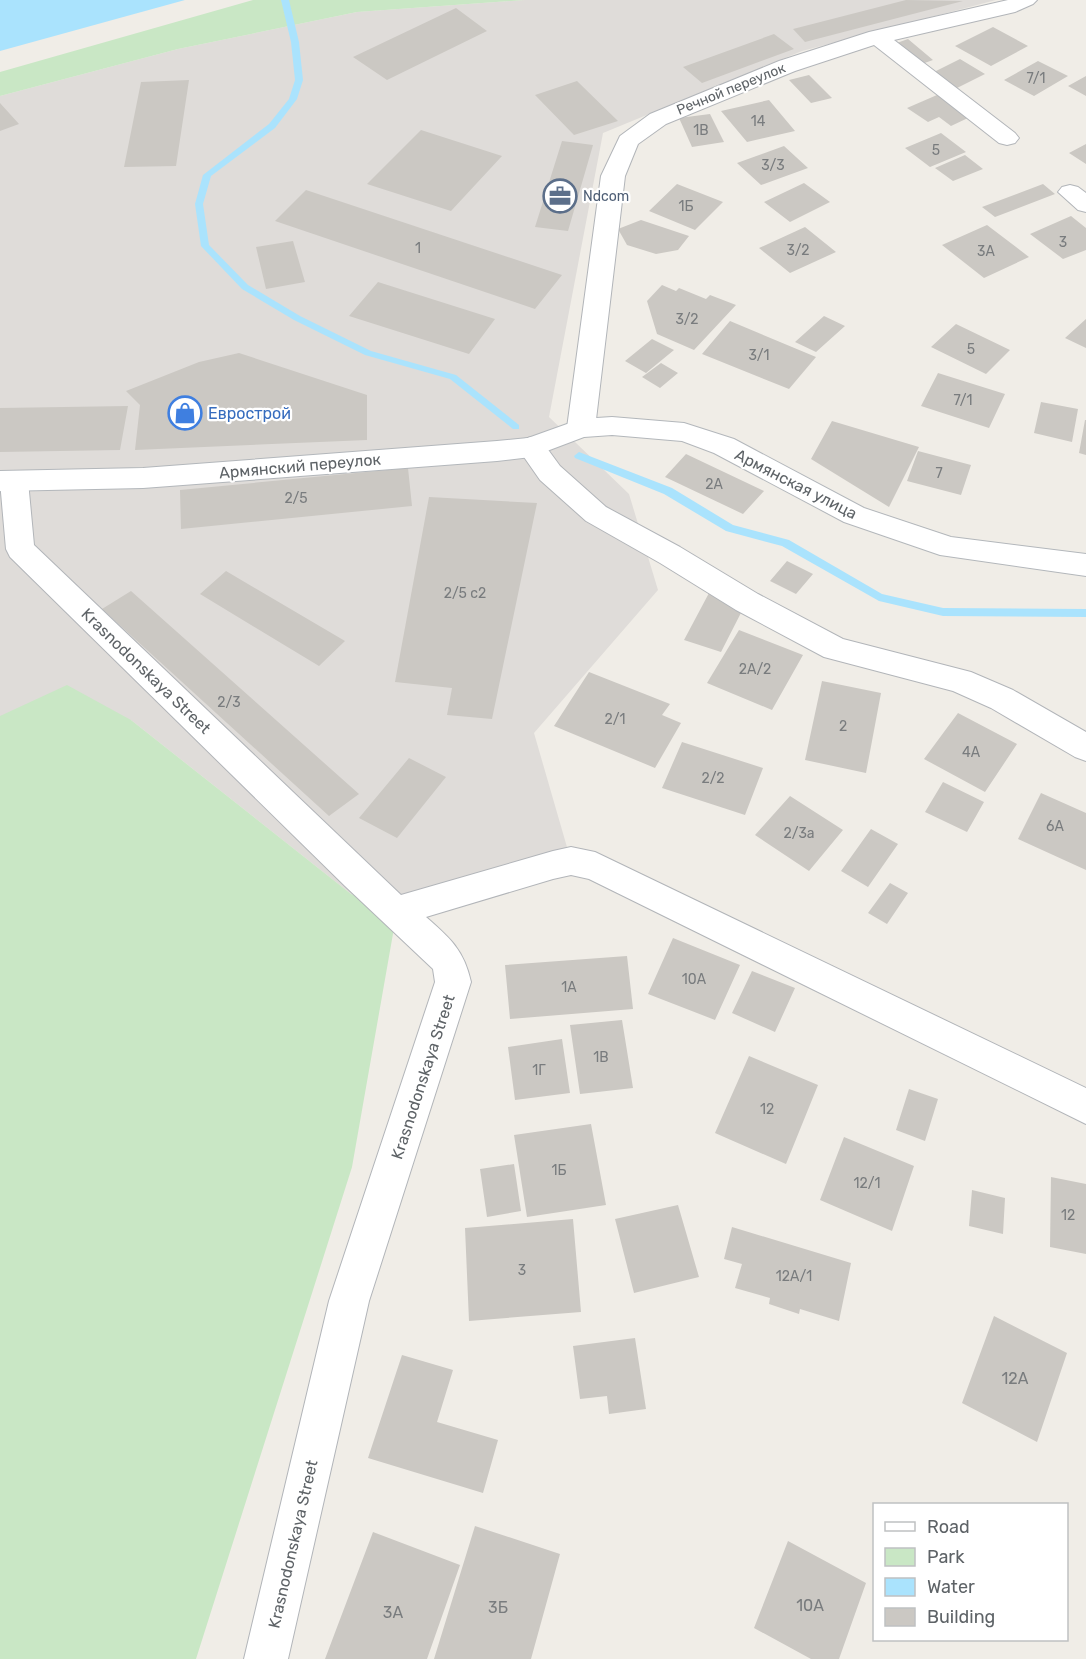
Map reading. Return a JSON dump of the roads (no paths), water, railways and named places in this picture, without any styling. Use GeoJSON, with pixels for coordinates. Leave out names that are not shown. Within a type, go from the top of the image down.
{"type":"FeatureCollection","features":[{"type":"Feature","properties":{"kind":"street","name":"Речной переулок"},"geometry":{"type":"LineString","coordinates":[[581,428],[613,176],[628,141],[658,118],[787,66],[877,37],[1008,8],[1026,0]]}},
{"type":"Feature","properties":{"kind":"street"},"geometry":{"type":"LineString","coordinates":[[877,37],[1007,138]]}},
{"type":"Feature","properties":{"kind":"street","name":"Армянский переулок"},"geometry":{"type":"LineString","coordinates":[[7,481],[143,478],[531,447],[581,428],[612,426]]}},
{"type":"Feature","properties":{"kind":"street","name":"Армянская улица"},"geometry":{"type":"LineString","coordinates":[[612,426],[684,432],[714,443],[854,515],[950,547],[1086,565]]}},
{"type":"Feature","properties":{"kind":"street"},"geometry":{"type":"LineString","coordinates":[[531,447],[550,472],[596,514],[747,602],[835,649],[960,681],[1002,699],[1086,748]]}},
{"type":"Feature","properties":{"kind":"street","name":"Krasnodonskaya Street"},"geometry":{"type":"LineString","coordinates":[[7,481],[20,549],[357,876],[443,954],[450,967],[453,982],[349,1300],[266,1659]]}},
{"type":"Feature","properties":{"kind":"street"},"geometry":{"type":"LineString","coordinates":[[397,911],[553,865],[571,861],[595,866],[1086,1107]]}},
{"type":"Feature","properties":{"kind":"water"},"geometry":{"type":"Polygon","coordinates":[[[0,0],[185,0],[0,51],[0,0]]]}},
{"type":"Feature","properties":{"kind":"waterway"},"geometry":{"type":"LineString","coordinates":[[285,0],[295,42],[299,80],[293,99],[272,126],[207,175],[199,204],[205,246],[245,287],[297,318],[368,353],[453,377],[516,427]]}},
{"type":"Feature","properties":{"kind":"waterway"},"geometry":{"type":"LineString","coordinates":[[579,456],[668,491],[730,528],[785,543],[879,597],[943,612],[1086,613]]}},
{"type":"Feature","properties":{"kind":"place","name":"Ndcom"},"geometry":{"type":"Point","coordinates":[560,196]}},
{"type":"Feature","properties":{"kind":"place","name":"Еврострой"},"geometry":{"type":"Point","coordinates":[185,413]}}]}
